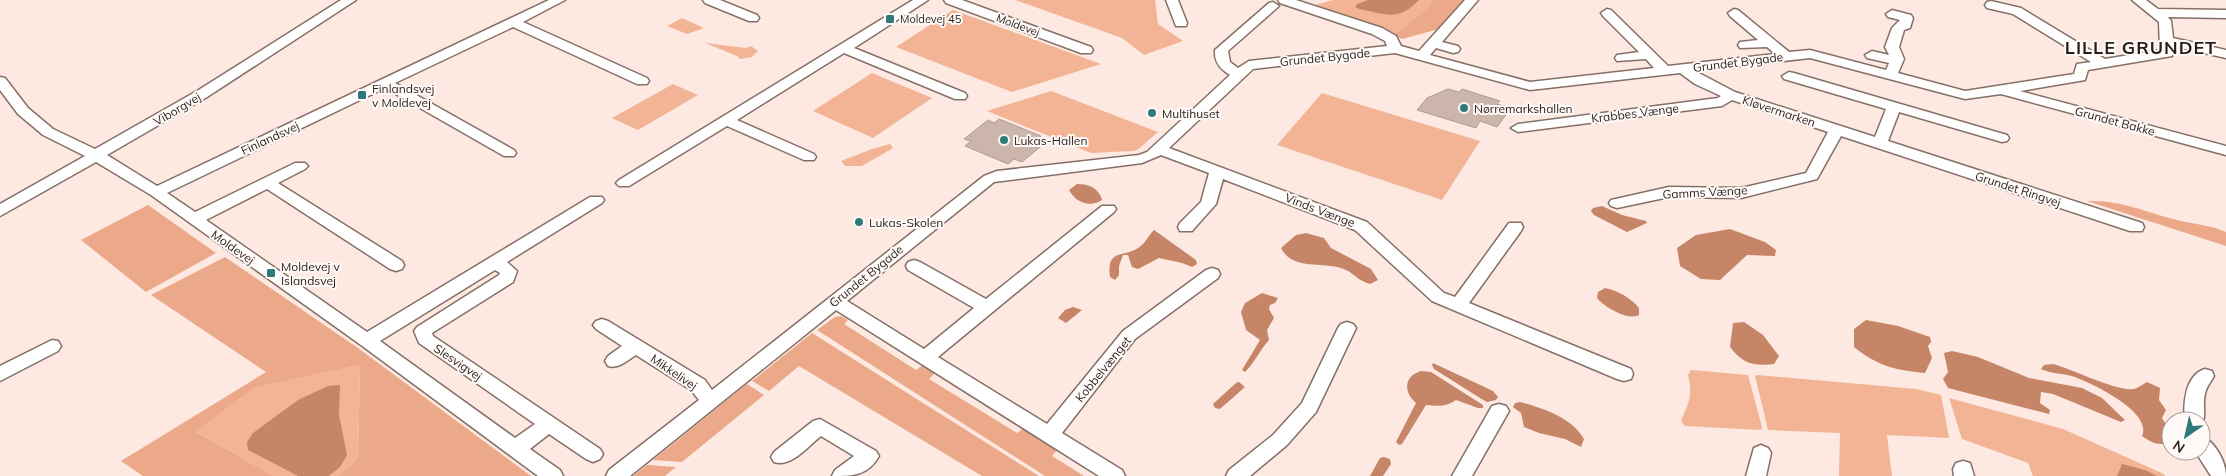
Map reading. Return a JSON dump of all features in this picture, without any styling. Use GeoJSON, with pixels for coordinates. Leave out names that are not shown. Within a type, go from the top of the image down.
{"type":"FeatureCollection","features":[{"type":"Feature","properties":{"kind":"street","name":"Viborgvej"},"geometry":{"type":"LineString","coordinates":[[0,211],[334,0]]}},
{"type":"Feature","properties":{"kind":"street","name":"Viborgvej"},"geometry":{"type":"LineString","coordinates":[[0,199],[92,154],[202,94],[350,0]]}},
{"type":"Feature","properties":{"kind":"street","name":"Finlandsvej"},"geometry":{"type":"LineString","coordinates":[[156,192],[559,0]]}},
{"type":"Feature","properties":{"kind":"street"},"geometry":{"type":"LineString","coordinates":[[709,0],[752,18]]}},
{"type":"Feature","properties":{"kind":"street"},"geometry":{"type":"LineString","coordinates":[[624,183],[922,0]]}},
{"type":"Feature","properties":{"kind":"street","name":"Moldevej"},"geometry":{"type":"LineString","coordinates":[[950,0],[1086,50]]}},
{"type":"Feature","properties":{"kind":"street"},"geometry":{"type":"LineString","coordinates":[[1172,0],[1181,23]]}},
{"type":"Feature","properties":{"kind":"street"},"geometry":{"type":"LineString","coordinates":[[1422,56],[1472,0]]}},
{"type":"Feature","properties":{"kind":"street"},"geometry":{"type":"LineString","coordinates":[[2138,0],[2165,21],[2166,40],[2226,54]]}},
{"type":"Feature","properties":{"kind":"street"},"geometry":{"type":"LineString","coordinates":[[1239,74],[1226,67],[1222,61],[1222,50],[1278,3],[1377,31],[1391,39],[1395,49]]}},
{"type":"Feature","properties":{"kind":"street"},"geometry":{"type":"LineString","coordinates":[[1991,5],[2017,11],[2104,64]]}},
{"type":"Feature","properties":{"kind":"street"},"geometry":{"type":"LineString","coordinates":[[1607,13],[1665,71]]}},
{"type":"Feature","properties":{"kind":"street"},"geometry":{"type":"LineString","coordinates":[[1734,13],[1785,56]]}},
{"type":"Feature","properties":{"kind":"street"},"geometry":{"type":"LineString","coordinates":[[1891,75],[1896,61],[1892,48],[1898,28],[1905,25],[1907,18],[1892,14]]}},
{"type":"Feature","properties":{"kind":"street"},"geometry":{"type":"LineString","coordinates":[[2157,14],[2226,14]]}},
{"type":"Feature","properties":{"kind":"street"},"geometry":{"type":"LineString","coordinates":[[513,22],[642,81]]}},
{"type":"Feature","properties":{"kind":"street","name":"Grundet Bygade"},"geometry":{"type":"LineString","coordinates":[[616,476],[989,179],[997,176],[1142,159],[1152,155],[1249,65],[1395,49],[1530,86],[1810,54],[1965,96],[2080,77],[2082,67],[2166,53],[2166,40]]}},
{"type":"Feature","properties":{"kind":"street"},"geometry":{"type":"LineString","coordinates":[[1433,43],[1453,49]]}},
{"type":"Feature","properties":{"kind":"street"},"geometry":{"type":"LineString","coordinates":[[1745,45],[1768,43]]}},
{"type":"Feature","properties":{"kind":"street"},"geometry":{"type":"LineString","coordinates":[[843,48],[960,96]]}},
{"type":"Feature","properties":{"kind":"street"},"geometry":{"type":"LineString","coordinates":[[2067,55],[2086,52]]}},
{"type":"Feature","properties":{"kind":"street"},"geometry":{"type":"LineString","coordinates":[[1622,58],[1650,55]]}},
{"type":"Feature","properties":{"kind":"street"},"geometry":{"type":"LineString","coordinates":[[1872,55],[1896,61]]}},
{"type":"Feature","properties":{"kind":"street","name":"Kløvermarken"},"geometry":{"type":"LineString","coordinates":[[1683,69],[1700,81],[1730,95],[1901,150]]}},
{"type":"Feature","properties":{"kind":"street"},"geometry":{"type":"LineString","coordinates":[[1789,76],[2002,138]]}},
{"type":"Feature","properties":{"kind":"street","name":"Moldevej"},"geometry":{"type":"LineString","coordinates":[[0,81],[23,111],[48,132],[92,154],[156,192],[367,341],[553,476]]}},
{"type":"Feature","properties":{"kind":"street"},"geometry":{"type":"LineString","coordinates":[[385,84],[509,153]]}},
{"type":"Feature","properties":{"kind":"street","name":"Grundet Bakke"},"geometry":{"type":"LineString","coordinates":[[2004,90],[2016,95],[2226,151]]}},
{"type":"Feature","properties":{"kind":"street","name":"Krabbes Vænge"},"geometry":{"type":"LineString","coordinates":[[1518,128],[1533,121],[1722,102],[1730,95]]}},
{"type":"Feature","properties":{"kind":"street"},"geometry":{"type":"LineString","coordinates":[[1880,143],[1894,107]]}},
{"type":"Feature","properties":{"kind":"street"},"geometry":{"type":"LineString","coordinates":[[726,120],[809,157]]}},
{"type":"Feature","properties":{"kind":"street","name":"Gamms Vænge"},"geometry":{"type":"LineString","coordinates":[[1617,203],[1640,205],[1669,192],[1741,193],[1812,176],[1837,129]]}},
{"type":"Feature","properties":{"kind":"street","name":"Vinds Vænge"},"geometry":{"type":"LineString","coordinates":[[1159,149],[1361,226],[1434,294],[1624,374]]}},
{"type":"Feature","properties":{"kind":"street","name":"Grundet Ringvej"},"geometry":{"type":"LineString","coordinates":[[1901,150],[2136,227]]}},
{"type":"Feature","properties":{"kind":"street"},"geometry":{"type":"LineString","coordinates":[[195,220],[300,166]]}},
{"type":"Feature","properties":{"kind":"street"},"geometry":{"type":"LineString","coordinates":[[1186,227],[1208,204],[1217,171]]}},
{"type":"Feature","properties":{"kind":"street"},"geometry":{"type":"LineString","coordinates":[[268,183],[396,265]]}},
{"type":"Feature","properties":{"kind":"street"},"geometry":{"type":"LineString","coordinates":[[367,341],[596,200]]}},
{"type":"Feature","properties":{"kind":"street"},"geometry":{"type":"LineString","coordinates":[[925,358],[1108,209]]}},
{"type":"Feature","properties":{"kind":"street"},"geometry":{"type":"LineString","coordinates":[[1458,305],[1515,227]]}},
{"type":"Feature","properties":{"kind":"street","name":"Slesvigvej"},"geometry":{"type":"LineString","coordinates":[[496,262],[509,272],[507,278],[424,331],[425,339],[593,454]]}},
{"type":"Feature","properties":{"kind":"street"},"geometry":{"type":"LineString","coordinates":[[914,266],[986,308]]}},
{"type":"Feature","properties":{"kind":"street","name":"Kobbelvænget"},"geometry":{"type":"LineString","coordinates":[[1049,435],[1129,335],[1212,274]]}},
{"type":"Feature","properties":{"kind":"street"},"geometry":{"type":"LineString","coordinates":[[834,301],[1115,476]]}},
{"type":"Feature","properties":{"kind":"street","name":"Mikkelivej"},"geometry":{"type":"LineString","coordinates":[[602,325],[698,385],[704,394],[712,399]]}},
{"type":"Feature","properties":{"kind":"street"},"geometry":{"type":"LineString","coordinates":[[1236,476],[1280,440],[1309,407],[1347,328]]}},
{"type":"Feature","properties":{"kind":"street"},"geometry":{"type":"LineString","coordinates":[[0,374],[52,346]]}},
{"type":"Feature","properties":{"kind":"street"},"geometry":{"type":"LineString","coordinates":[[614,361],[635,346]]}},
{"type":"Feature","properties":{"kind":"street"},"geometry":{"type":"LineString","coordinates":[[2195,411],[2194,400],[2197,384],[2204,376]]}},
{"type":"Feature","properties":{"kind":"street"},"geometry":{"type":"LineString","coordinates":[[1462,476],[1499,411]]}},
{"type":"Feature","properties":{"kind":"street"},"geometry":{"type":"LineString","coordinates":[[515,448],[549,424]]}},
{"type":"Feature","properties":{"kind":"street"},"geometry":{"type":"LineString","coordinates":[[781,457],[820,426],[869,456],[852,474]]}},
{"type":"Feature","properties":{"kind":"street"},"geometry":{"type":"LineString","coordinates":[[1756,476],[1761,453]]}},
{"type":"Feature","properties":{"kind":"street"},"geometry":{"type":"LineString","coordinates":[[2211,459],[2222,476]]}},
{"type":"Feature","properties":{"kind":"shaded area"},"geometry":{"type":"Polygon","coordinates":[[[1015,0],[1155,0],[1158,24],[1183,41],[1144,55],[1122,38],[1015,0]]]}},
{"type":"Feature","properties":{"kind":"shaded area"},"geometry":{"type":"Polygon","coordinates":[[[1333,0],[1433,0],[1423,12],[1393,35],[1315,5],[1333,0]]]}},
{"type":"Feature","properties":{"kind":"shaded area"},"geometry":{"type":"Polygon","coordinates":[[[1368,0],[1419,0],[1405,11],[1391,15],[1355,7],[1357,4],[1368,0]]]}},
{"type":"Feature","properties":{"kind":"shaded area"},"geometry":{"type":"Polygon","coordinates":[[[1433,0],[1466,0],[1439,29],[1402,39],[1393,35],[1423,12],[1433,0]]]}},
{"type":"Feature","properties":{"kind":"shaded area"},"geometry":{"type":"Polygon","coordinates":[[[953,10],[1101,64],[1012,92],[896,47],[953,10]]]}},
{"type":"Feature","properties":{"kind":"shaded area"},"geometry":{"type":"Polygon","coordinates":[[[682,18],[704,28],[687,34],[667,26],[682,18]]]}},
{"type":"Feature","properties":{"kind":"shaded area"},"geometry":{"type":"Polygon","coordinates":[[[705,43],[746,48],[751,46],[758,51],[752,57],[740,59],[705,43]]]}},
{"type":"Feature","properties":{"kind":"shaded area"},"geometry":{"type":"Polygon","coordinates":[[[872,73],[932,98],[873,138],[813,111],[872,73]]]}},
{"type":"Feature","properties":{"kind":"shaded area"},"geometry":{"type":"Polygon","coordinates":[[[673,84],[698,95],[638,130],[612,118],[673,84]]]}},
{"type":"Feature","properties":{"kind":"shaded area"},"geometry":{"type":"Polygon","coordinates":[[[1051,91],[1158,132],[1137,150],[1091,153],[987,111],[1051,91]]]}},
{"type":"Feature","properties":{"kind":"shaded area"},"geometry":{"type":"Polygon","coordinates":[[[1322,93],[1480,141],[1442,200],[1277,145],[1322,93]]]}},
{"type":"Feature","properties":{"kind":"shaded area"},"geometry":{"type":"Polygon","coordinates":[[[890,144],[893,148],[862,166],[845,166],[841,161],[872,149],[890,144]]]}},
{"type":"Feature","properties":{"kind":"shaded area"},"geometry":{"type":"Polygon","coordinates":[[[1077,184],[1093,188],[1099,192],[1102,200],[1088,204],[1079,201],[1069,190],[1077,184]]]}},
{"type":"Feature","properties":{"kind":"shaded area"},"geometry":{"type":"Polygon","coordinates":[[[2087,201],[2122,204],[2177,220],[2208,226],[2226,232],[2226,246],[2087,201]]]}},
{"type":"Feature","properties":{"kind":"shaded area"},"geometry":{"type":"Polygon","coordinates":[[[148,205],[216,253],[146,292],[81,240],[148,205]]]}},
{"type":"Feature","properties":{"kind":"shaded area"},"geometry":{"type":"Polygon","coordinates":[[[1602,206],[1622,215],[1646,221],[1647,223],[1627,232],[1594,215],[1591,211],[1593,208],[1602,206]]]}},
{"type":"Feature","properties":{"kind":"shaded area"},"geometry":{"type":"Polygon","coordinates":[[[1730,229],[1765,242],[1776,250],[1775,256],[1747,255],[1720,280],[1701,279],[1680,266],[1677,248],[1696,235],[1730,229]]]}},
{"type":"Feature","properties":{"kind":"shaded area"},"geometry":{"type":"Polygon","coordinates":[[[1154,230],[1196,260],[1197,264],[1192,267],[1159,258],[1138,269],[1132,267],[1128,255],[1123,255],[1119,266],[1119,275],[1115,280],[1110,277],[1109,268],[1113,258],[1138,248],[1154,230]]]}},
{"type":"Feature","properties":{"kind":"shaded area"},"geometry":{"type":"Polygon","coordinates":[[[1306,233],[1324,238],[1331,248],[1371,269],[1378,280],[1370,284],[1338,267],[1301,263],[1286,255],[1281,248],[1296,235],[1306,233]]]}},
{"type":"Feature","properties":{"kind":"shaded area"},"geometry":{"type":"Polygon","coordinates":[[[225,257],[358,348],[531,476],[337,476],[358,458],[360,365],[254,388],[196,432],[274,476],[143,476],[121,461],[266,372],[151,295],[225,257]]]}},
{"type":"Feature","properties":{"kind":"shaded area"},"geometry":{"type":"Polygon","coordinates":[[[1605,288],[1619,293],[1632,301],[1639,308],[1639,315],[1623,315],[1605,305],[1597,298],[1598,292],[1605,288]]]}},
{"type":"Feature","properties":{"kind":"shaded area"},"geometry":{"type":"Polygon","coordinates":[[[1262,293],[1278,298],[1275,303],[1270,305],[1269,309],[1274,318],[1267,330],[1269,340],[1245,372],[1242,370],[1260,340],[1246,330],[1241,312],[1245,303],[1262,293]]]}},
{"type":"Feature","properties":{"kind":"shaded area"},"geometry":{"type":"Polygon","coordinates":[[[1073,307],[1082,310],[1066,323],[1058,318],[1065,310],[1073,307]]]}},
{"type":"Feature","properties":{"kind":"shaded area"},"geometry":{"type":"Polygon","coordinates":[[[841,316],[848,320],[844,324],[916,370],[923,365],[935,373],[929,379],[1017,433],[1024,428],[1058,449],[1052,456],[1084,476],[1045,476],[817,330],[835,317],[841,316]]]}},
{"type":"Feature","properties":{"kind":"shaded area"},"geometry":{"type":"Polygon","coordinates":[[[1866,320],[1898,326],[1930,337],[1931,342],[1928,346],[1932,358],[1925,373],[1887,366],[1871,359],[1854,347],[1854,329],[1866,320]]]}},
{"type":"Feature","properties":{"kind":"shaded area"},"geometry":{"type":"Polygon","coordinates":[[[1744,322],[1763,335],[1779,356],[1774,364],[1760,365],[1749,363],[1739,357],[1730,347],[1733,323],[1744,322]]]}},
{"type":"Feature","properties":{"kind":"shaded area"},"geometry":{"type":"Polygon","coordinates":[[[812,333],[1039,476],[982,476],[799,366],[769,391],[752,381],[812,333]]]}},
{"type":"Feature","properties":{"kind":"shaded area"},"geometry":{"type":"Polygon","coordinates":[[[1952,351],[1978,357],[2029,378],[2082,388],[2102,398],[2125,420],[2121,422],[2053,394],[2041,392],[2040,403],[2050,410],[2049,414],[1948,388],[1943,379],[1948,372],[1944,353],[1952,351]]]}},
{"type":"Feature","properties":{"kind":"shaded area"},"geometry":{"type":"Polygon","coordinates":[[[1433,363],[1493,391],[1498,397],[1496,400],[1487,402],[1434,369],[1433,363]]]}},
{"type":"Feature","properties":{"kind":"shaded area"},"geometry":{"type":"Polygon","coordinates":[[[2053,364],[2106,384],[2126,389],[2135,389],[2147,382],[2160,388],[2159,400],[2166,410],[2161,411],[2161,444],[2154,443],[2142,436],[2143,427],[2139,418],[2119,400],[2107,392],[2075,377],[2041,369],[2044,365],[2053,364]]]}},
{"type":"Feature","properties":{"kind":"shaded area"},"geometry":{"type":"Polygon","coordinates":[[[360,365],[358,458],[337,476],[274,476],[196,432],[254,388],[360,365]]]}},
{"type":"Feature","properties":{"kind":"shaded area"},"geometry":{"type":"Polygon","coordinates":[[[1691,370],[1748,375],[1762,427],[1761,430],[1685,426],[1681,421],[1689,398],[1688,375],[1691,370]]]}},
{"type":"Feature","properties":{"kind":"shaded area"},"geometry":{"type":"Polygon","coordinates":[[[1421,371],[1431,372],[1483,405],[1483,408],[1456,400],[1442,406],[1426,405],[1402,444],[1399,445],[1396,442],[1416,403],[1409,394],[1407,385],[1415,373],[1421,371]]]}},
{"type":"Feature","properties":{"kind":"shaded area"},"geometry":{"type":"Polygon","coordinates":[[[1755,376],[1916,389],[1941,395],[1949,438],[1887,435],[1892,476],[1839,476],[1840,433],[1768,430],[1755,376]]]}},
{"type":"Feature","properties":{"kind":"shaded area"},"geometry":{"type":"Polygon","coordinates":[[[1239,382],[1245,387],[1220,409],[1215,408],[1213,404],[1239,382]]]}},
{"type":"Feature","properties":{"kind":"shaded area"},"geometry":{"type":"Polygon","coordinates":[[[747,384],[764,395],[682,462],[653,460],[747,384]]]}},
{"type":"Feature","properties":{"kind":"shaded area"},"geometry":{"type":"Polygon","coordinates":[[[340,385],[339,415],[347,455],[340,467],[329,476],[298,476],[248,450],[247,442],[253,433],[298,400],[328,386],[340,385]]]}},
{"type":"Feature","properties":{"kind":"shaded area"},"geometry":{"type":"Polygon","coordinates":[[[1949,398],[2063,429],[2165,476],[2033,476],[2028,463],[1962,439],[1949,398]]]}},
{"type":"Feature","properties":{"kind":"shaded area"},"geometry":{"type":"Polygon","coordinates":[[[1520,402],[1538,407],[1572,425],[1584,439],[1581,447],[1565,439],[1539,433],[1524,427],[1521,413],[1513,407],[1515,403],[1520,402]]]}},
{"type":"Feature","properties":{"kind":"shaded area"},"geometry":{"type":"Polygon","coordinates":[[[1380,458],[1390,459],[1391,464],[1383,476],[1370,476],[1380,458]]]}},
{"type":"Feature","properties":{"kind":"shaded area"},"geometry":{"type":"Polygon","coordinates":[[[2122,464],[2145,470],[2157,476],[2117,476],[2122,464]]]}},
{"type":"Feature","properties":{"kind":"shaded area"},"geometry":{"type":"Polygon","coordinates":[[[647,465],[676,467],[665,476],[633,476],[647,465]]]}},
{"type":"Feature","properties":{"kind":"building","name":"Nørremarkshallen"},"geometry":{"type":"Polygon","coordinates":[[[1448,89],[1459,92],[1462,89],[1500,101],[1497,104],[1511,108],[1497,127],[1480,121],[1476,128],[1417,110],[1427,98],[1448,89]]]}},
{"type":"Feature","properties":{"kind":"building","name":"Lukas-Hallen"},"geometry":{"type":"Polygon","coordinates":[[[999,119],[1041,136],[1037,140],[1045,143],[1022,162],[1014,159],[1008,164],[965,146],[971,141],[964,139],[988,120],[994,123],[999,119]]]}},
{"type":"Feature","properties":{"kind":"place","name":"Moldevej 45"},"geometry":{"type":"Point","coordinates":[890,19]}},
{"type":"Feature","properties":{"kind":"place","name":"Finlandsvej v Moldevej"},"geometry":{"type":"Point","coordinates":[362,95]}},
{"type":"Feature","properties":{"kind":"place","name":"Nørremarkshallen"},"geometry":{"type":"Point","coordinates":[1464,108]}},
{"type":"Feature","properties":{"kind":"place","name":"Multihuset"},"geometry":{"type":"Point","coordinates":[1152,113]}},
{"type":"Feature","properties":{"kind":"place","name":"Lukas-Hallen"},"geometry":{"type":"Point","coordinates":[1004,140]}},
{"type":"Feature","properties":{"kind":"place","name":"Lukas-Skolen"},"geometry":{"type":"Point","coordinates":[859,222]}},
{"type":"Feature","properties":{"kind":"place","name":"Moldevej v Islandsvej"},"geometry":{"type":"Point","coordinates":[271,273]}},
{"type":"Feature","properties":{"kind":"district","name":"LILLE GRUNDET"},"geometry":{"type":"Point","coordinates":[2141,47]}}]}
